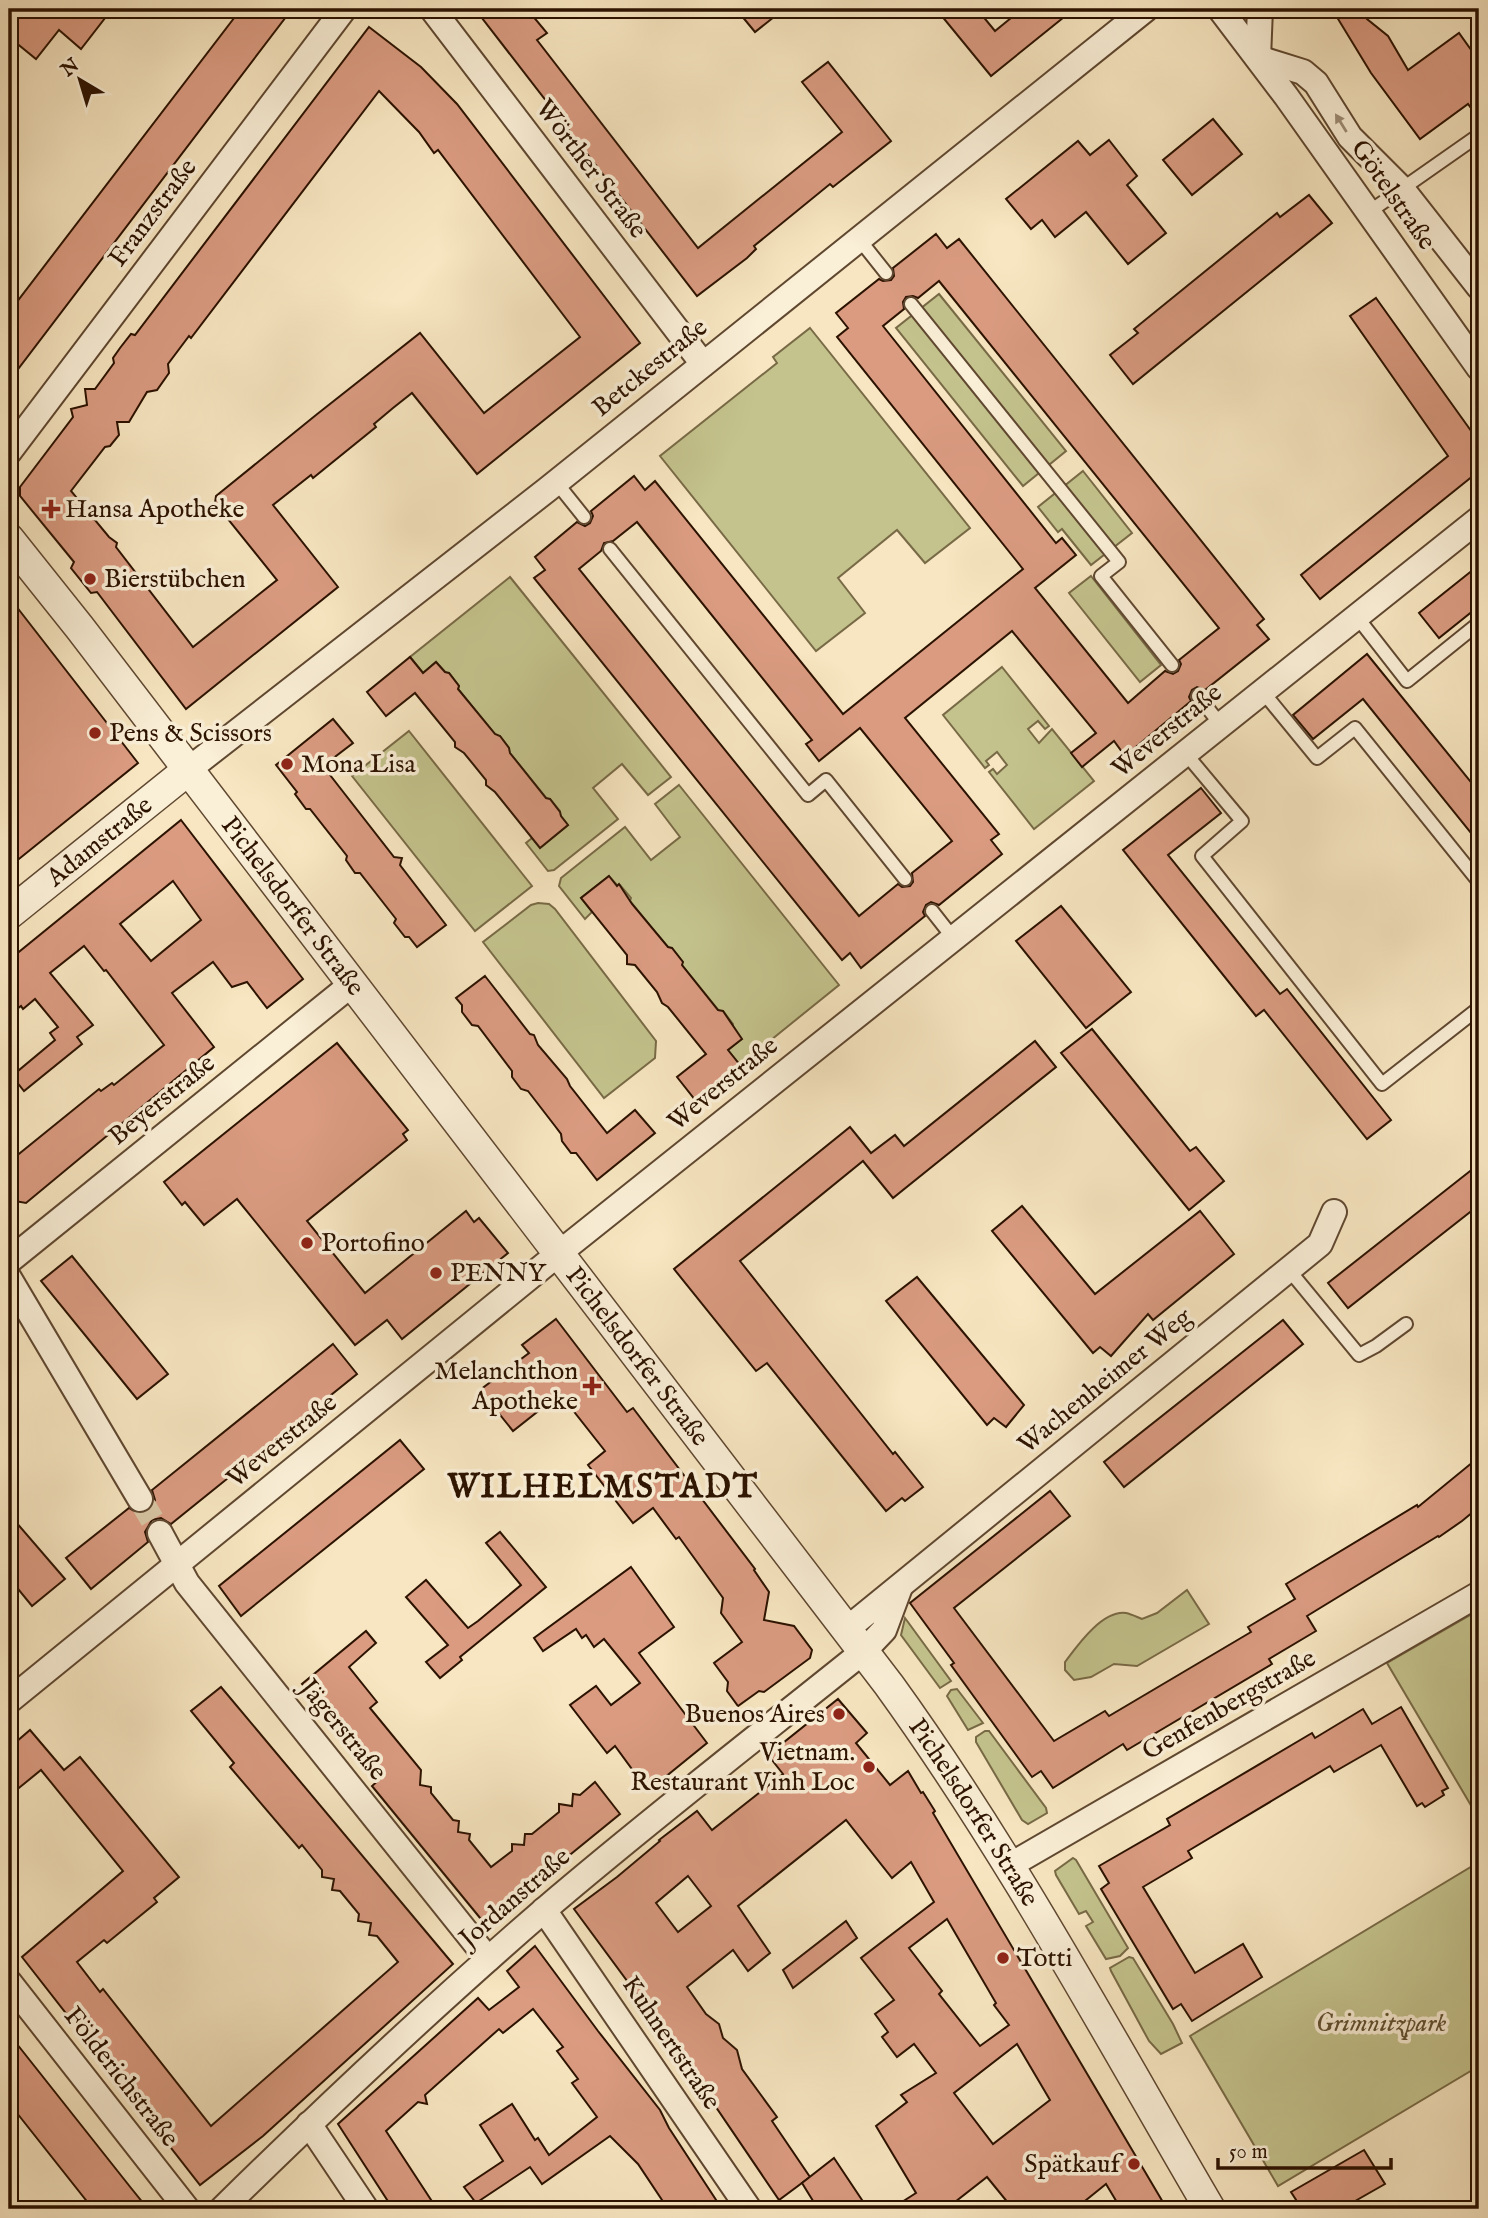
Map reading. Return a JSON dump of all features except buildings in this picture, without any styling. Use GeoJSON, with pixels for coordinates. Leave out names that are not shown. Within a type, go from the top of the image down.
{"type":"FeatureCollection","features":[{"type":"Feature","properties":{"kind":"street","name":"Franzstraße"},"geometry":{"type":"LineString","coordinates":[[9,452],[344,9]]}},
{"type":"Feature","properties":{"kind":"street","name":"Wörther Straße"},"geometry":{"type":"LineString","coordinates":[[432,9],[703,364]]}},
{"type":"Feature","properties":{"kind":"street","name":"Betckestraße"},"geometry":{"type":"LineString","coordinates":[[188,769],[556,482],[1146,9]]}},
{"type":"Feature","properties":{"kind":"street","name":"Götelstraße"},"geometry":{"type":"LineString","coordinates":[[1220,9],[1258,58],[1479,368]]}},
{"type":"Feature","properties":{"kind":"street"},"geometry":{"type":"LineString","coordinates":[[1260,9],[1258,58],[1303,72],[1316,83],[1350,137],[1402,188],[1479,287]]}},
{"type":"Feature","properties":{"kind":"street","name":"Weverstraße"},"geometry":{"type":"LineString","coordinates":[[9,1701],[558,1254],[1479,519]]}},
{"type":"Feature","properties":{"kind":"street","name":"Pichelsdorfer Straße"},"geometry":{"type":"LineString","coordinates":[[9,539],[856,1640],[939,1755],[1009,1866],[1210,2209]]}},
{"type":"Feature","properties":{"kind":"street","name":"Adamstraße"},"geometry":{"type":"LineString","coordinates":[[9,914],[188,769]]}},
{"type":"Feature","properties":{"kind":"street","name":"Beyerstraße"},"geometry":{"type":"LineString","coordinates":[[9,1261],[352,984]]}},
{"type":"Feature","properties":{"kind":"street","name":"Wachenheimer Weg"},"geometry":{"type":"LineString","coordinates":[[856,1640],[884,1630],[900,1587],[1320,1244],[1334,1212]]}},
{"type":"Feature","properties":{"kind":"street"},"geometry":{"type":"LineString","coordinates":[[9,1278],[140,1499]]}},
{"type":"Feature","properties":{"kind":"street","name":"Jägerstraße"},"geometry":{"type":"LineString","coordinates":[[160,1533],[187,1583],[488,1959]]}},
{"type":"Feature","properties":{"kind":"street","name":"Genfenbergstraße"},"geometry":{"type":"LineString","coordinates":[[1009,1866],[1479,1594]]}},
{"type":"Feature","properties":{"kind":"street","name":"Jordanstraße"},"geometry":{"type":"LineString","coordinates":[[222,2209],[309,2124],[488,1959],[856,1640]]}},
{"type":"Feature","properties":{"kind":"street","name":"Kuhnertstraße"},"geometry":{"type":"LineString","coordinates":[[544,1910],[749,2209]]}},
{"type":"Feature","properties":{"kind":"street","name":"Földerichstraße"},"geometry":{"type":"LineString","coordinates":[[9,1982],[187,2209]]}},
{"type":"Feature","properties":{"kind":"street"},"geometry":{"type":"LineString","coordinates":[[309,2124],[366,2209]]}},
{"type":"Feature","properties":{"kind":"lane"},"geometry":{"type":"LineString","coordinates":[[1369,212],[1479,135]]}},
{"type":"Feature","properties":{"kind":"lane"},"geometry":{"type":"LineString","coordinates":[[859,239],[886,273]]}},
{"type":"Feature","properties":{"kind":"lane"},"geometry":{"type":"LineString","coordinates":[[911,304],[1119,562],[1101,576],[1172,665]]}},
{"type":"Feature","properties":{"kind":"lane"},"geometry":{"type":"LineString","coordinates":[[556,482],[584,517]]}},
{"type":"Feature","properties":{"kind":"lane"},"geometry":{"type":"LineString","coordinates":[[610,548],[808,795],[827,780],[905,879]]}},
{"type":"Feature","properties":{"kind":"lane"},"geometry":{"type":"LineString","coordinates":[[1357,617],[1407,681],[1479,624]]}},
{"type":"Feature","properties":{"kind":"lane"},"geometry":{"type":"LineString","coordinates":[[1263,692],[1317,758],[1355,728],[1479,882]]}},
{"type":"Feature","properties":{"kind":"lane"},"geometry":{"type":"LineString","coordinates":[[1198,696],[1221,725]]}},
{"type":"Feature","properties":{"kind":"lane"},"geometry":{"type":"LineString","coordinates":[[1186,754],[1242,821],[1202,856],[1382,1084],[1479,1008]]}},
{"type":"Feature","properties":{"kind":"lane"},"geometry":{"type":"LineString","coordinates":[[932,911],[954,939]]}},
{"type":"Feature","properties":{"kind":"lane"},"geometry":{"type":"LineString","coordinates":[[1289,1270],[1359,1356],[1406,1324]]}},
{"type":"Feature","properties":{"kind":"green space"},"geometry":{"type":"Polygon","coordinates":[[[939,294],[1066,451],[1023,486],[896,328],[939,294]]]}},
{"type":"Feature","properties":{"kind":"green space"},"geometry":{"type":"Polygon","coordinates":[[[810,328],[970,528],[925,563],[897,530],[838,578],[865,613],[816,651],[660,456],[777,363],[773,357],[810,328]]]}},
{"type":"Feature","properties":{"kind":"green space"},"geometry":{"type":"Polygon","coordinates":[[[1083,471],[1132,533],[1091,565],[1062,529],[1058,532],[1038,507],[1083,471]]]}},
{"type":"Feature","properties":{"kind":"green space"},"geometry":{"type":"Polygon","coordinates":[[[1091,576],[1161,665],[1140,682],[1069,593],[1091,576]]]}},
{"type":"Feature","properties":{"kind":"green space"},"geometry":{"type":"Polygon","coordinates":[[[510,577],[671,777],[648,795],[622,764],[593,788],[618,819],[554,870],[548,871],[526,843],[532,838],[541,847],[568,825],[560,811],[547,799],[509,752],[500,736],[496,736],[458,689],[459,686],[449,673],[436,662],[423,673],[410,657],[510,577]]]}},
{"type":"Feature","properties":{"kind":"green space"},"geometry":{"type":"Polygon","coordinates":[[[1002,667],[1049,726],[1045,729],[1038,721],[1028,729],[1039,743],[1052,729],[1094,781],[1034,829],[989,772],[993,769],[997,774],[1007,765],[997,752],[986,761],[989,765],[985,768],[943,715],[1002,667]]]}},
{"type":"Feature","properties":{"kind":"green space"},"geometry":{"type":"Polygon","coordinates":[[[409,731],[532,886],[475,931],[352,776],[409,731]]]}},
{"type":"Feature","properties":{"kind":"green space"},"geometry":{"type":"Polygon","coordinates":[[[679,785],[839,985],[740,1065],[728,1050],[741,1039],[732,1028],[733,1024],[723,1011],[719,1011],[620,885],[609,876],[581,898],[592,912],[585,919],[559,886],[561,878],[625,827],[651,860],[680,837],[655,804],[679,785]]]}},
{"type":"Feature","properties":{"kind":"green space"},"geometry":{"type":"Polygon","coordinates":[[[549,904],[555,909],[656,1041],[655,1058],[604,1098],[483,942],[531,905],[549,904]]]}},
{"type":"Feature","properties":{"kind":"green space"},"geometry":{"type":"Polygon","coordinates":[[[1187,1590],[1209,1624],[1137,1666],[1114,1664],[1091,1677],[1074,1680],[1065,1670],[1065,1662],[1076,1647],[1091,1630],[1108,1617],[1126,1613],[1142,1619],[1157,1613],[1187,1590]]]}},
{"type":"Feature","properties":{"kind":"green space"},"geometry":{"type":"Polygon","coordinates":[[[1479,1610],[1479,1819],[1387,1663],[1479,1610]]]}},
{"type":"Feature","properties":{"kind":"green space"},"geometry":{"type":"Polygon","coordinates":[[[905,1618],[951,1681],[940,1688],[901,1635],[905,1618]]]}},
{"type":"Feature","properties":{"kind":"green space"},"geometry":{"type":"Polygon","coordinates":[[[957,1689],[983,1723],[968,1730],[947,1696],[951,1690],[957,1689]]]}},
{"type":"Feature","properties":{"kind":"green space"},"geometry":{"type":"Polygon","coordinates":[[[989,1731],[1047,1813],[1028,1824],[1022,1820],[976,1742],[976,1737],[989,1731]]]}},
{"type":"Feature","properties":{"kind":"green space"},"geometry":{"type":"Polygon","coordinates":[[[1073,1858],[1128,1948],[1120,1956],[1106,1959],[1086,1926],[1093,1922],[1086,1911],[1079,1914],[1056,1875],[1055,1871],[1073,1858]]]}},
{"type":"Feature","properties":{"kind":"green space","name":"Grimnitzpark"},"geometry":{"type":"Polygon","coordinates":[[[1479,1862],[1479,2066],[1278,2186],[1190,2036],[1479,1862]]]}},
{"type":"Feature","properties":{"kind":"green space"},"geometry":{"type":"Polygon","coordinates":[[[1129,1957],[1133,1958],[1182,2043],[1161,2054],[1149,2041],[1110,1968],[1129,1957]]]}},
{"type":"Feature","properties":{"kind":"tunnel"},"geometry":{"type":"LineString","coordinates":[[140,1499],[160,1533]]}},
{"type":"Feature","properties":{"kind":"place","name":"Hansa Apotheke"},"geometry":{"type":"Point","coordinates":[51,509]}},
{"type":"Feature","properties":{"kind":"place","name":"Bierstübchen"},"geometry":{"type":"Point","coordinates":[90,579]}},
{"type":"Feature","properties":{"kind":"place","name":"Pens & Scissors"},"geometry":{"type":"Point","coordinates":[95,733]}},
{"type":"Feature","properties":{"kind":"place","name":"Mona Lisa"},"geometry":{"type":"Point","coordinates":[287,764]}},
{"type":"Feature","properties":{"kind":"place","name":"Portofino"},"geometry":{"type":"Point","coordinates":[307,1243]}},
{"type":"Feature","properties":{"kind":"place","name":"PENNY"},"geometry":{"type":"Point","coordinates":[436,1273]}},
{"type":"Feature","properties":{"kind":"place","name":"Melanchthon Apotheke"},"geometry":{"type":"Point","coordinates":[592,1386]}},
{"type":"Feature","properties":{"kind":"place","name":"Buenos Aires"},"geometry":{"type":"Point","coordinates":[839,1714]}},
{"type":"Feature","properties":{"kind":"place","name":"Vietnam. Restaurant Vinh Loc"},"geometry":{"type":"Point","coordinates":[869,1767]}},
{"type":"Feature","properties":{"kind":"place","name":"Totti"},"geometry":{"type":"Point","coordinates":[1003,1958]}},
{"type":"Feature","properties":{"kind":"place","name":"Spätkauf"},"geometry":{"type":"Point","coordinates":[1134,2164]}},
{"type":"Feature","properties":{"kind":"district","name":"WILHELMSTADT"},"geometry":{"type":"Point","coordinates":[603,1488]}}]}
